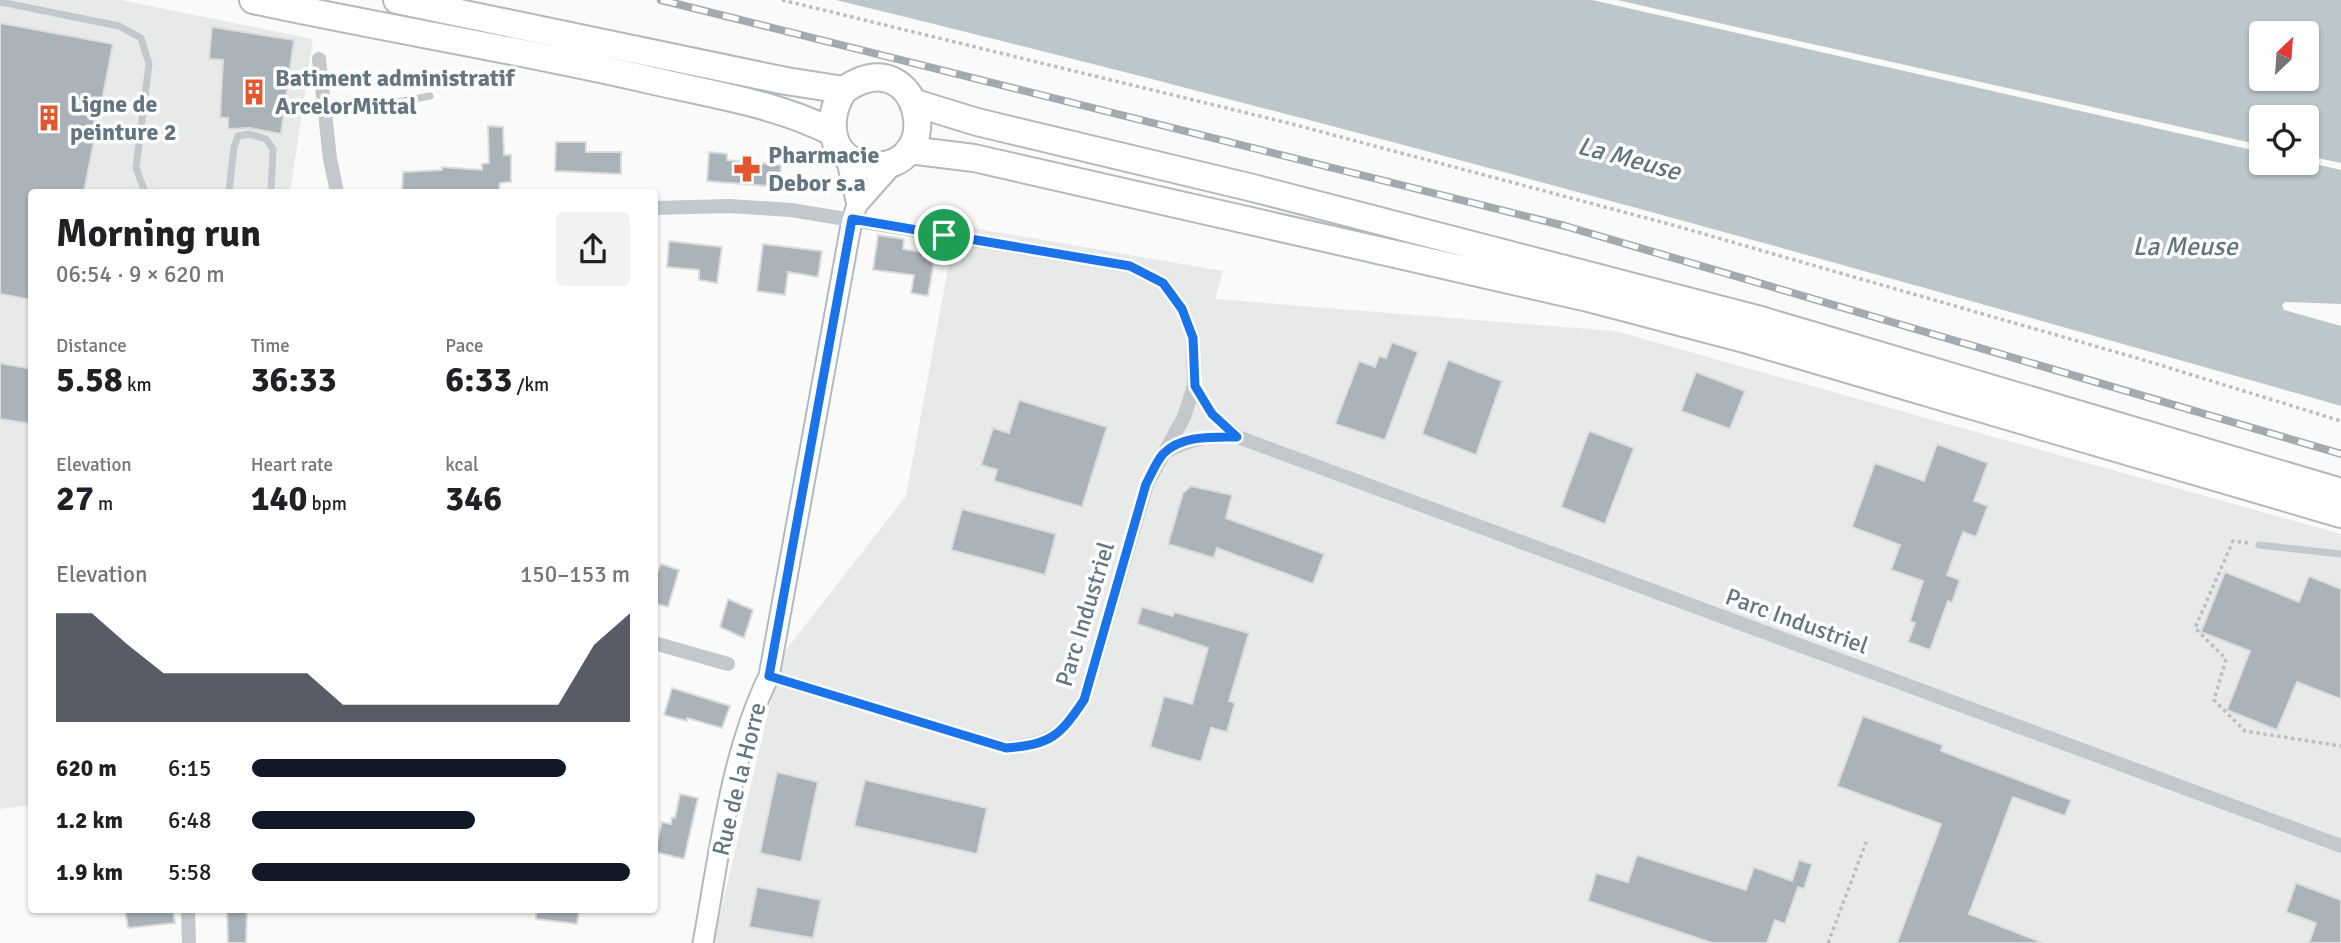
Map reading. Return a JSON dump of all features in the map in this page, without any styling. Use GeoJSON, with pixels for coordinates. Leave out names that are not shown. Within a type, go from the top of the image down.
{"type":"FeatureCollection","features":[{"type":"Feature","properties":{"kind":"highway"},"geometry":{"type":"LineString","coordinates":[[253,0],[516,50],[785,111],[839,143],[866,164],[882,165],[903,155],[987,161],[1588,298],[1774,347],[2341,514]]}},
{"type":"Feature","properties":{"kind":"highway"},"geometry":{"type":"LineString","coordinates":[[397,0],[844,90]]}},
{"type":"Feature","properties":{"kind":"highway"},"geometry":{"type":"LineString","coordinates":[[839,143],[831,117],[844,90],[856,82],[883,78],[896,83],[915,103],[919,127],[903,155]]}},
{"type":"Feature","properties":{"kind":"highway"},"geometry":{"type":"LineString","coordinates":[[915,103],[964,119],[1254,188],[1757,319],[2341,492]]}},
{"type":"Feature","properties":{"kind":"street"},"geometry":{"type":"LineString","coordinates":[[319,60],[330,159],[336,189]]}},
{"type":"Feature","properties":{"kind":"street"},"geometry":{"type":"LineString","coordinates":[[839,143],[855,212]]}},
{"type":"Feature","properties":{"kind":"street"},"geometry":{"type":"LineString","coordinates":[[855,212],[903,155]]}},
{"type":"Feature","properties":{"kind":"street","name":"Parc Industriel"},"geometry":{"type":"LineString","coordinates":[[658,208],[729,206],[855,212],[1130,266],[1163,283],[1182,309],[1193,338],[1195,386],[1184,417],[1146,484],[1084,700],[1067,725],[1039,745],[1006,748],[769,676]]}},
{"type":"Feature","properties":{"kind":"street","name":"Rue de la Horre"},"geometry":{"type":"LineString","coordinates":[[703,943],[732,793],[754,705],[769,676],[855,212]]}},
{"type":"Feature","properties":{"kind":"street","name":"Parc Industriel"},"geometry":{"type":"LineString","coordinates":[[1195,386],[1212,414],[1237,437]]}},
{"type":"Feature","properties":{"kind":"street","name":"Parc Industriel"},"geometry":{"type":"LineString","coordinates":[[1163,454],[1182,442],[1205,436],[1237,437],[2341,846]]}},
{"type":"Feature","properties":{"kind":"street"},"geometry":{"type":"LineString","coordinates":[[658,644],[728,664]]}},
{"type":"Feature","properties":{"kind":"street"},"geometry":{"type":"LineString","coordinates":[[188,913],[189,943]]}},
{"type":"Feature","properties":{"kind":"lane"},"geometry":{"type":"LineString","coordinates":[[0,2],[119,26],[141,38],[149,64],[136,168],[144,189]]}},
{"type":"Feature","properties":{"kind":"lane"},"geometry":{"type":"LineString","coordinates":[[326,115],[430,96]]}},
{"type":"Feature","properties":{"kind":"lane"},"geometry":{"type":"LineString","coordinates":[[229,189],[234,147],[238,136],[249,134],[266,139],[273,149],[271,189]]}},
{"type":"Feature","properties":{"kind":"lane"},"geometry":{"type":"LineString","coordinates":[[2259,545],[2341,554]]}},
{"type":"Feature","properties":{"kind":"path"},"geometry":{"type":"LineString","coordinates":[[782,0],[1288,122],[1669,224],[2147,361],[2341,421]]}},
{"type":"Feature","properties":{"kind":"path"},"geometry":{"type":"LineString","coordinates":[[2259,545],[2233,541],[2195,628],[2226,659],[2214,700],[2245,731],[2341,746]]}},
{"type":"Feature","properties":{"kind":"path"},"geometry":{"type":"LineString","coordinates":[[1828,943],[1867,840]]}},
{"type":"Feature","properties":{"kind":"shaded area"},"geometry":{"type":"Polygon","coordinates":[[[0,0],[121,0],[313,39],[290,189],[28,189],[28,805],[0,809],[0,0]]]}},
{"type":"Feature","properties":{"kind":"shaded area"},"geometry":{"type":"Polygon","coordinates":[[[956,225],[1223,271],[1215,299],[1615,331],[2341,534],[2341,943],[713,943],[782,655],[906,496],[956,225]]]}},
{"type":"Feature","properties":{"kind":"water","name":"La Meuse"},"geometry":{"type":"Polygon","coordinates":[[[836,0],[1592,0],[2249,149],[2249,175],[2319,175],[2319,165],[2341,170],[2341,304],[2285,302],[2282,305],[2284,310],[2341,326],[2341,406],[1590,196],[836,0]]]}},
{"type":"Feature","properties":{"kind":"water"},"geometry":{"type":"Polygon","coordinates":[[[1617,0],[2341,0],[2341,163],[2319,158],[2319,105],[2249,105],[2249,142],[1617,0]]]}},
{"type":"Feature","properties":{"kind":"building","name":"Ligne de peinture 2"},"geometry":{"type":"Polygon","coordinates":[[[0,23],[113,44],[85,189],[28,189],[28,299],[0,294],[0,23]]]}},
{"type":"Feature","properties":{"kind":"building","name":"Batiment administratif ArcelorMittal"},"geometry":{"type":"Polygon","coordinates":[[[212,27],[294,40],[281,134],[250,128],[228,129],[228,118],[220,117],[223,60],[209,59],[212,27]]]}},
{"type":"Feature","properties":{"kind":"building"},"geometry":{"type":"Polygon","coordinates":[[[488,126],[503,127],[504,155],[511,155],[511,182],[500,183],[499,189],[402,189],[403,172],[442,170],[442,167],[482,170],[482,164],[489,163],[488,126]]]}},
{"type":"Feature","properties":{"kind":"building"},"geometry":{"type":"Polygon","coordinates":[[[556,142],[586,142],[586,152],[621,152],[621,174],[555,171],[556,142]]]}},
{"type":"Feature","properties":{"kind":"building"},"geometry":{"type":"Polygon","coordinates":[[[709,152],[727,154],[727,160],[781,165],[779,187],[707,181],[709,152]]]}},
{"type":"Feature","properties":{"kind":"building"},"geometry":{"type":"Polygon","coordinates":[[[878,235],[904,239],[903,249],[935,255],[928,296],[911,293],[914,275],[873,270],[878,235]]]}},
{"type":"Feature","properties":{"kind":"building"},"geometry":{"type":"Polygon","coordinates":[[[669,241],[722,247],[717,283],[699,280],[699,270],[667,267],[669,241]]]}},
{"type":"Feature","properties":{"kind":"building"},"geometry":{"type":"Polygon","coordinates":[[[763,244],[822,251],[818,277],[788,272],[785,295],[757,291],[763,244]]]}},
{"type":"Feature","properties":{"kind":"building"},"geometry":{"type":"Polygon","coordinates":[[[1392,342],[1418,352],[1385,440],[1335,424],[1359,361],[1375,367],[1379,356],[1386,358],[1392,342]]]}},
{"type":"Feature","properties":{"kind":"building"},"geometry":{"type":"Polygon","coordinates":[[[1448,360],[1502,381],[1476,455],[1422,434],[1448,360]]]}},
{"type":"Feature","properties":{"kind":"building"},"geometry":{"type":"Polygon","coordinates":[[[0,363],[28,368],[28,423],[0,419],[0,363]]]}},
{"type":"Feature","properties":{"kind":"building"},"geometry":{"type":"Polygon","coordinates":[[[1696,372],[1745,391],[1730,429],[1681,411],[1696,372]]]}},
{"type":"Feature","properties":{"kind":"building"},"geometry":{"type":"Polygon","coordinates":[[[1019,400],[1107,427],[1082,507],[994,481],[997,470],[981,465],[993,428],[1009,433],[1019,400]]]}},
{"type":"Feature","properties":{"kind":"building"},"geometry":{"type":"Polygon","coordinates":[[[1589,431],[1634,448],[1605,524],[1561,507],[1589,431]]]}},
{"type":"Feature","properties":{"kind":"building"},"geometry":{"type":"Polygon","coordinates":[[[1937,444],[1988,463],[1974,501],[1988,506],[1976,537],[1963,532],[1947,575],[1960,580],[1952,603],[1948,601],[1930,650],[1908,642],[1915,623],[1910,621],[1923,581],[1891,570],[1900,545],[1852,527],[1875,463],[1924,481],[1937,444]]]}},
{"type":"Feature","properties":{"kind":"building"},"geometry":{"type":"Polygon","coordinates":[[[1191,486],[1232,495],[1226,518],[1324,554],[1313,584],[1217,548],[1214,558],[1168,544],[1183,493],[1191,486]]]}},
{"type":"Feature","properties":{"kind":"building"},"geometry":{"type":"Polygon","coordinates":[[[962,509],[1056,534],[1045,575],[951,550],[962,509]]]}},
{"type":"Feature","properties":{"kind":"building"},"geometry":{"type":"Polygon","coordinates":[[[661,564],[679,570],[668,607],[658,604],[658,571],[661,564]]]}},
{"type":"Feature","properties":{"kind":"building"},"geometry":{"type":"Polygon","coordinates":[[[2225,572],[2299,602],[2309,576],[2341,589],[2341,699],[2297,682],[2277,730],[2227,710],[2250,651],[2201,632],[2225,572]]]}},
{"type":"Feature","properties":{"kind":"building"},"geometry":{"type":"Polygon","coordinates":[[[728,599],[753,610],[744,638],[720,627],[728,599]]]}},
{"type":"Feature","properties":{"kind":"building"},"geometry":{"type":"Polygon","coordinates":[[[1142,607],[1173,616],[1174,612],[1249,633],[1229,701],[1235,703],[1227,732],[1211,728],[1201,762],[1150,747],[1164,696],[1192,704],[1208,648],[1137,624],[1142,607]]]}},
{"type":"Feature","properties":{"kind":"building"},"geometry":{"type":"Polygon","coordinates":[[[672,688],[730,706],[722,728],[687,718],[687,721],[664,715],[672,688]]]}},
{"type":"Feature","properties":{"kind":"building"},"geometry":{"type":"Polygon","coordinates":[[[1863,716],[1943,745],[1941,751],[2071,800],[2065,816],[2013,797],[1969,914],[2043,943],[1897,943],[1941,824],[1837,786],[1863,716]]]}},
{"type":"Feature","properties":{"kind":"building"},"geometry":{"type":"Polygon","coordinates":[[[777,772],[818,782],[801,862],[760,853],[777,772]]]}},
{"type":"Feature","properties":{"kind":"building"},"geometry":{"type":"Polygon","coordinates":[[[865,780],[987,808],[977,854],[854,826],[865,780]]]}},
{"type":"Feature","properties":{"kind":"building"},"geometry":{"type":"Polygon","coordinates":[[[680,794],[698,798],[684,859],[658,853],[662,822],[671,824],[672,817],[675,818],[680,794]]]}},
{"type":"Feature","properties":{"kind":"building"},"geometry":{"type":"Polygon","coordinates":[[[1637,855],[1746,890],[1754,867],[1792,881],[1799,860],[1812,864],[1804,889],[1798,887],[1785,924],[1775,920],[1767,943],[1712,943],[1588,901],[1596,873],[1628,882],[1637,855]]]}},
{"type":"Feature","properties":{"kind":"building"},"geometry":{"type":"Polygon","coordinates":[[[2296,883],[2341,900],[2341,943],[2309,943],[2316,923],[2286,912],[2296,883]]]}},
{"type":"Feature","properties":{"kind":"building"},"geometry":{"type":"Polygon","coordinates":[[[757,887],[821,900],[813,938],[749,927],[757,887]]]}},
{"type":"Feature","properties":{"kind":"building"},"geometry":{"type":"Polygon","coordinates":[[[126,913],[173,913],[175,923],[128,928],[126,913]]]}},
{"type":"Feature","properties":{"kind":"building"},"geometry":{"type":"Polygon","coordinates":[[[227,913],[247,913],[246,943],[228,943],[227,913]]]}},
{"type":"Feature","properties":{"kind":"building"},"geometry":{"type":"Polygon","coordinates":[[[536,913],[579,913],[577,924],[536,919],[536,913]]]}},
{"type":"Feature","properties":{"kind":"railway"},"geometry":{"type":"LineString","coordinates":[[661,0],[1565,226],[2341,454]]}},
{"type":"Feature","properties":{"kind":"place","name":"Batiment administratif ArcelorMittal"},"geometry":{"type":"Point","coordinates":[254,92]}},
{"type":"Feature","properties":{"kind":"place","name":"Ligne de peinture 2"},"geometry":{"type":"Point","coordinates":[49,118]}},
{"type":"Feature","properties":{"kind":"place","name":"Pharmacie Debor s.a"},"geometry":{"type":"Point","coordinates":[747,169]}},
{"type":"Feature","properties":{"kind":"route"},"geometry":{"type":"LineString","coordinates":[[852,219],[944,235],[1130,266],[1163,283],[1182,309],[1193,338],[1195,386],[1212,414],[1237,437],[1205,436],[1182,442],[1163,454],[1146,484],[1084,700],[1067,725],[1039,745],[1006,748],[769,676],[852,219]]}}]}
